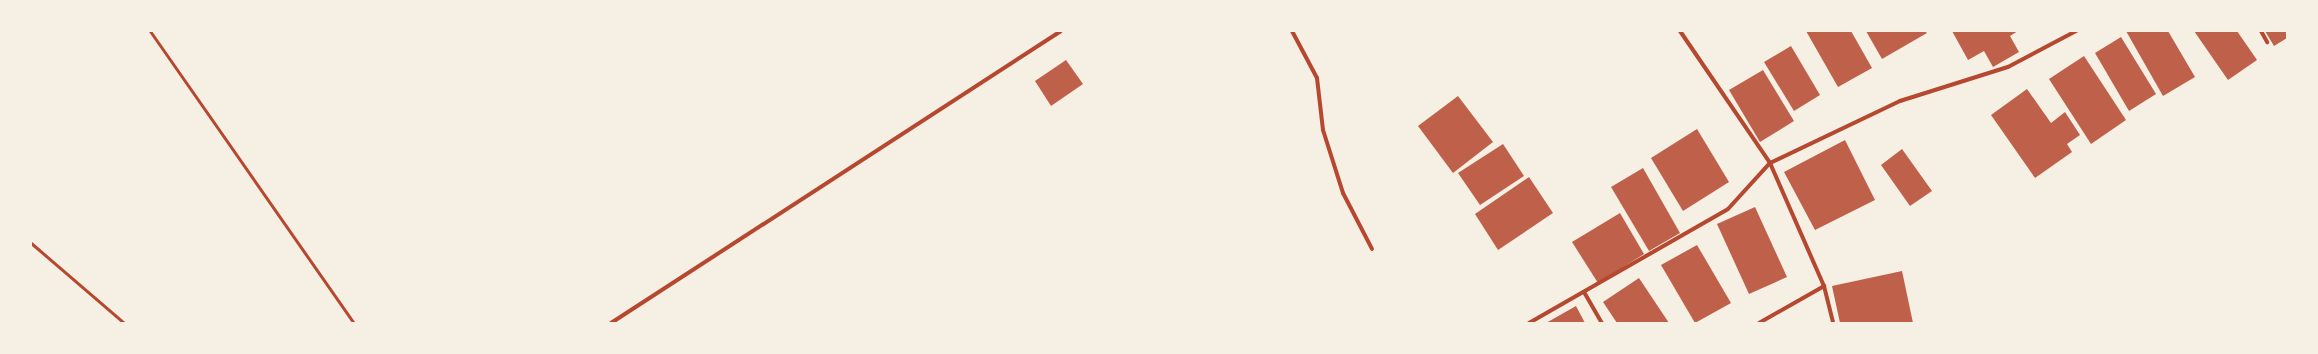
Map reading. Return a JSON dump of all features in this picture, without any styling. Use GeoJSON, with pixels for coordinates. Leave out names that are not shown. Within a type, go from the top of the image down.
{"type":"FeatureCollection","features":[{"type":"Feature","properties":{"kind":"street"},"geometry":{"type":"LineString","coordinates":[[611,323],[1061,31]]}},
{"type":"Feature","properties":{"kind":"street"},"geometry":{"type":"LineString","coordinates":[[1292,31],[1317,78],[1323,130],[1343,193],[1372,249]]}},
{"type":"Feature","properties":{"kind":"street"},"geometry":{"type":"LineString","coordinates":[[1680,31],[1770,163],[1824,286],[1833,323]]}},
{"type":"Feature","properties":{"kind":"street"},"geometry":{"type":"LineString","coordinates":[[1529,323],[1728,209],[1770,163],[1900,101],[2008,67],[2076,31]]}},
{"type":"Feature","properties":{"kind":"street"},"geometry":{"type":"LineString","coordinates":[[2261,31],[2267,42]]}},
{"type":"Feature","properties":{"kind":"street"},"geometry":{"type":"LineString","coordinates":[[1759,323],[1824,286]]}},
{"type":"Feature","properties":{"kind":"street"},"geometry":{"type":"LineString","coordinates":[[1584,292],[1602,323]]}},
{"type":"Feature","properties":{"kind":"lane"},"geometry":{"type":"LineString","coordinates":[[150,31],[354,323]]}},
{"type":"Feature","properties":{"kind":"lane"},"geometry":{"type":"LineString","coordinates":[[31,243],[124,323]]}},
{"type":"Feature","properties":{"kind":"building"},"geometry":{"type":"Polygon","coordinates":[[[1806,31],[1851,31],[1872,68],[1838,87],[1806,31]]]}},
{"type":"Feature","properties":{"kind":"building"},"geometry":{"type":"Polygon","coordinates":[[[1866,31],[1925,31],[1927,33],[1882,59],[1866,31]]]}},
{"type":"Feature","properties":{"kind":"building"},"geometry":{"type":"Polygon","coordinates":[[[1952,31],[2018,31],[2010,36],[2019,52],[1993,67],[1984,51],[1968,60],[1952,31]]]}},
{"type":"Feature","properties":{"kind":"building"},"geometry":{"type":"Polygon","coordinates":[[[2126,31],[2168,31],[2195,77],[2163,96],[2126,31]]]}},
{"type":"Feature","properties":{"kind":"building"},"geometry":{"type":"Polygon","coordinates":[[[2194,31],[2237,31],[2257,60],[2228,80],[2194,31]]]}},
{"type":"Feature","properties":{"kind":"building"},"geometry":{"type":"Polygon","coordinates":[[[2265,31],[2287,31],[2287,38],[2274,46],[2265,31]]]}},
{"type":"Feature","properties":{"kind":"building"},"geometry":{"type":"Polygon","coordinates":[[[2121,37],[2156,94],[2129,111],[2095,53],[2121,37]]]}},
{"type":"Feature","properties":{"kind":"building"},"geometry":{"type":"Polygon","coordinates":[[[1791,46],[1820,95],[1794,111],[1764,62],[1791,46]]]}},
{"type":"Feature","properties":{"kind":"building"},"geometry":{"type":"Polygon","coordinates":[[[2084,56],[2126,120],[2091,144],[2049,79],[2084,56]]]}},
{"type":"Feature","properties":{"kind":"building"},"geometry":{"type":"Polygon","coordinates":[[[1066,60],[1083,84],[1051,106],[1035,81],[1066,60]]]}},
{"type":"Feature","properties":{"kind":"building"},"geometry":{"type":"Polygon","coordinates":[[[1763,70],[1794,121],[1760,142],[1729,90],[1763,70]]]}},
{"type":"Feature","properties":{"kind":"building"},"geometry":{"type":"Polygon","coordinates":[[[2027,89],[2051,123],[2065,112],[2080,135],[2067,144],[2072,152],[2035,178],[1991,115],[2027,89]]]}},
{"type":"Feature","properties":{"kind":"building"},"geometry":{"type":"Polygon","coordinates":[[[1458,96],[1493,142],[1453,173],[1418,126],[1458,96]]]}},
{"type":"Feature","properties":{"kind":"building"},"geometry":{"type":"Polygon","coordinates":[[[1697,129],[1729,182],[1683,211],[1651,158],[1697,129]]]}},
{"type":"Feature","properties":{"kind":"building"},"geometry":{"type":"Polygon","coordinates":[[[1845,140],[1875,200],[1815,230],[1784,172],[1845,140]]]}},
{"type":"Feature","properties":{"kind":"building"},"geometry":{"type":"Polygon","coordinates":[[[1503,144],[1524,176],[1480,205],[1458,173],[1503,144]]]}},
{"type":"Feature","properties":{"kind":"building"},"geometry":{"type":"Polygon","coordinates":[[[1902,149],[1932,191],[1910,206],[1881,165],[1902,149]]]}},
{"type":"Feature","properties":{"kind":"building"},"geometry":{"type":"Polygon","coordinates":[[[1643,168],[1680,233],[1649,251],[1611,187],[1643,168]]]}},
{"type":"Feature","properties":{"kind":"building"},"geometry":{"type":"Polygon","coordinates":[[[1529,177],[1553,213],[1498,250],[1475,214],[1529,177]]]}},
{"type":"Feature","properties":{"kind":"building"},"geometry":{"type":"Polygon","coordinates":[[[1755,207],[1787,277],[1749,294],[1717,224],[1755,207]]]}},
{"type":"Feature","properties":{"kind":"building"},"geometry":{"type":"Polygon","coordinates":[[[1620,213],[1644,254],[1598,283],[1572,242],[1620,213]]]}},
{"type":"Feature","properties":{"kind":"building"},"geometry":{"type":"Polygon","coordinates":[[[1697,245],[1731,303],[1695,323],[1661,265],[1697,245]]]}},
{"type":"Feature","properties":{"kind":"building"},"geometry":{"type":"Polygon","coordinates":[[[1902,271],[1913,323],[1840,323],[1832,286],[1902,271]]]}},
{"type":"Feature","properties":{"kind":"building"},"geometry":{"type":"Polygon","coordinates":[[[1639,278],[1669,323],[1617,323],[1603,302],[1639,278]]]}},
{"type":"Feature","properties":{"kind":"building"},"geometry":{"type":"Polygon","coordinates":[[[1576,306],[1585,323],[1546,323],[1576,306]]]}}]}
